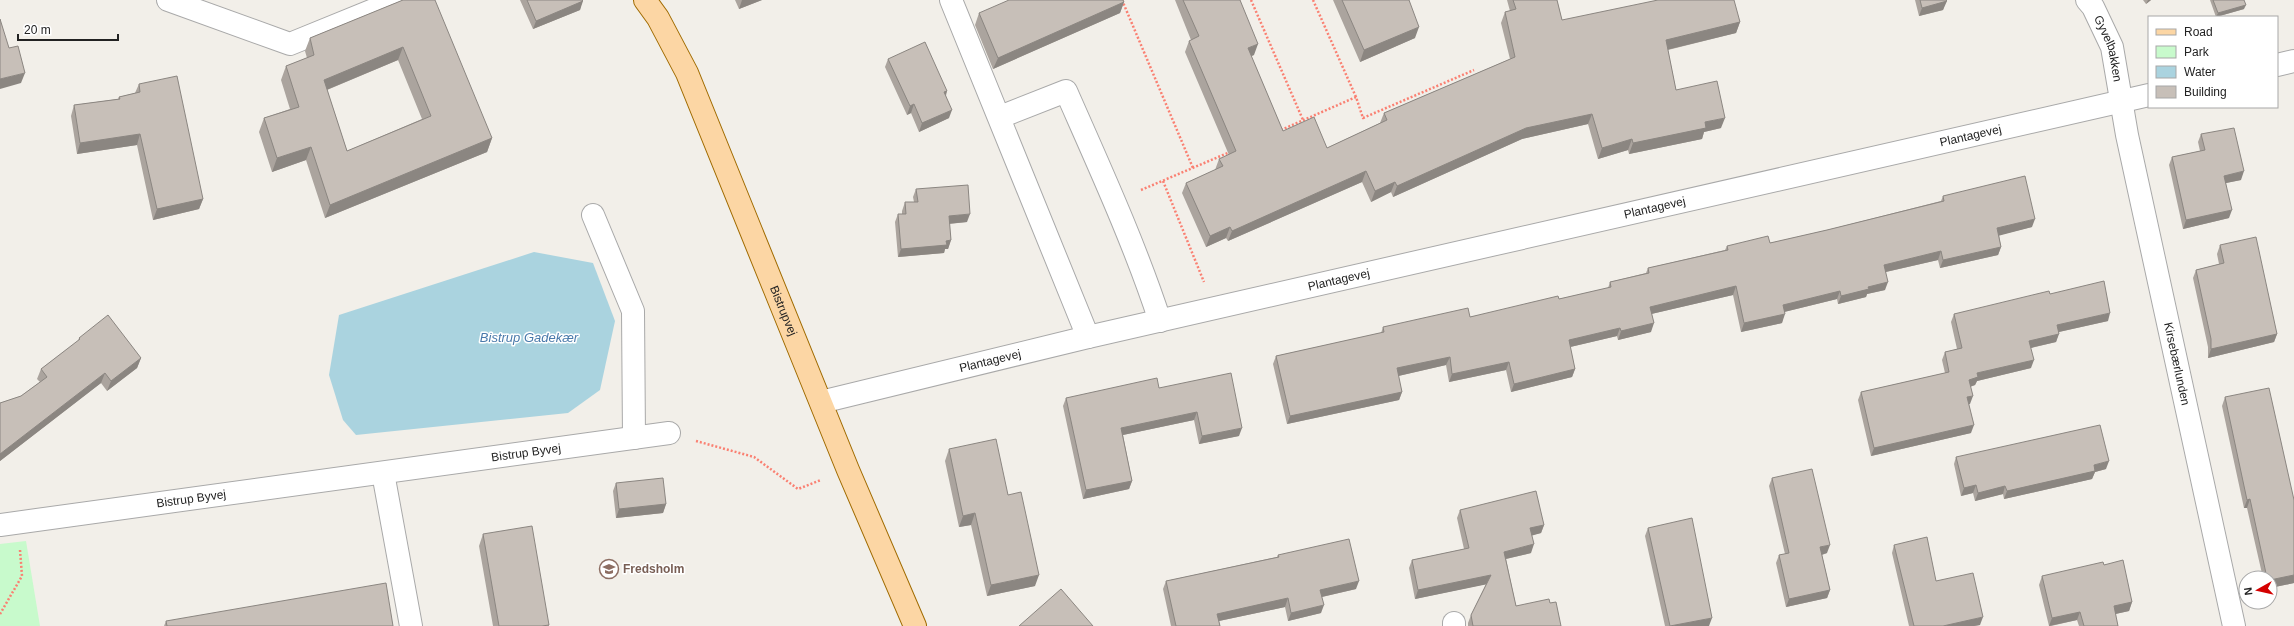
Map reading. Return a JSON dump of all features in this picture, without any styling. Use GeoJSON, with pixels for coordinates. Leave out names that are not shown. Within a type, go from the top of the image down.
{"type":"FeatureCollection","features":[{"type":"Feature","properties":{"kind":"main road","name":"Bistrupvej"},"geometry":{"type":"LineString","coordinates":[[645,0],[658,18],[687,73],[848,470],[915,626]]}},
{"type":"Feature","properties":{"kind":"street"},"geometry":{"type":"LineString","coordinates":[[168,0],[290,44],[398,0]]}},
{"type":"Feature","properties":{"kind":"street"},"geometry":{"type":"LineString","coordinates":[[951,0],[1088,337]]}},
{"type":"Feature","properties":{"kind":"street","name":"Gyvelbakken"},"geometry":{"type":"LineString","coordinates":[[2087,0],[2093,7],[2112,47],[2120,102]]}},
{"type":"Feature","properties":{"kind":"street"},"geometry":{"type":"LineString","coordinates":[[2278,65],[2294,61]]}},
{"type":"Feature","properties":{"kind":"street"},"geometry":{"type":"LineString","coordinates":[[1000,118],[1066,91],[1114,200],[1147,281],[1160,321]]}},
{"type":"Feature","properties":{"kind":"street","name":"Plantagevej"},"geometry":{"type":"LineString","coordinates":[[821,402],[1088,337],[2148,95]]}},
{"type":"Feature","properties":{"kind":"street","name":"Kirsebærlunden"},"geometry":{"type":"LineString","coordinates":[[2120,102],[2234,626]]}},
{"type":"Feature","properties":{"kind":"street"},"geometry":{"type":"LineString","coordinates":[[594,215],[633,311],[634,438]]}},
{"type":"Feature","properties":{"kind":"street","name":"Bistrup Byvej"},"geometry":{"type":"LineString","coordinates":[[9,525],[669,433]]}},
{"type":"Feature","properties":{"kind":"street"},"geometry":{"type":"LineString","coordinates":[[383,473],[411,626]]}},
{"type":"Feature","properties":{"kind":"path"},"geometry":{"type":"LineString","coordinates":[[1122,0],[1193,168]]}},
{"type":"Feature","properties":{"kind":"path"},"geometry":{"type":"LineString","coordinates":[[1250,0],[1303,120]]}},
{"type":"Feature","properties":{"kind":"path"},"geometry":{"type":"LineString","coordinates":[[1313,0],[1356,98],[1363,118],[1474,70]]}},
{"type":"Feature","properties":{"kind":"path"},"geometry":{"type":"LineString","coordinates":[[1276,132],[1356,98]]}},
{"type":"Feature","properties":{"kind":"path"},"geometry":{"type":"LineString","coordinates":[[1114,200],[1163,181],[1234,150]]}},
{"type":"Feature","properties":{"kind":"path"},"geometry":{"type":"LineString","coordinates":[[1163,181],[1215,308]]}},
{"type":"Feature","properties":{"kind":"path"},"geometry":{"type":"LineString","coordinates":[[669,433],[754,457],[798,489],[848,470]]}},
{"type":"Feature","properties":{"kind":"path"},"geometry":{"type":"LineString","coordinates":[[0,614],[22,576],[9,525]]}},
{"type":"Feature","properties":{"kind":"green space"},"geometry":{"type":"Polygon","coordinates":[[[26,541],[40,626],[0,626],[0,544],[26,541]]]}},
{"type":"Feature","properties":{"kind":"water","name":"Bistrup Gadekær"},"geometry":{"type":"Polygon","coordinates":[[[534,252],[593,263],[615,321],[600,390],[568,413],[356,435],[343,420],[329,375],[339,315],[534,252]]]}},
{"type":"Feature","properties":{"kind":"building"},"geometry":{"type":"Polygon","coordinates":[[[403,0],[435,0],[492,138],[330,205],[311,147],[277,158],[264,118],[299,107],[286,66],[314,55],[310,38],[403,0]],[[403,47],[324,80],[347,151],[431,116],[403,47]]]}},
{"type":"Feature","properties":{"kind":"building"},"geometry":{"type":"Polygon","coordinates":[[[527,0],[582,0],[583,1],[536,21],[527,0]]]}},
{"type":"Feature","properties":{"kind":"building"},"geometry":{"type":"Polygon","coordinates":[[[1009,0],[1123,0],[1124,2],[998,58],[979,13],[1009,0]]]}},
{"type":"Feature","properties":{"kind":"building"},"geometry":{"type":"Polygon","coordinates":[[[1183,0],[1240,0],[1258,44],[1248,48],[1283,131],[1314,117],[1327,148],[1387,120],[1384,113],[1515,57],[1505,12],[1516,9],[1513,0],[1557,0],[1562,20],[1658,0],[1734,0],[1740,22],[1666,40],[1676,90],[1717,81],[1725,118],[1705,122],[1706,128],[1633,143],[1632,139],[1602,148],[1592,114],[1526,128],[1397,186],[1395,182],[1375,191],[1366,171],[1232,231],[1230,227],[1210,236],[1186,183],[1223,166],[1219,159],[1236,151],[1189,41],[1199,36],[1183,0]]]}},
{"type":"Feature","properties":{"kind":"building"},"geometry":{"type":"Polygon","coordinates":[[[1342,0],[1409,0],[1419,27],[1364,50],[1342,0]]]}},
{"type":"Feature","properties":{"kind":"building"},"geometry":{"type":"Polygon","coordinates":[[[1920,0],[1946,0],[1947,1],[1922,8],[1920,0]]]}},
{"type":"Feature","properties":{"kind":"building"},"geometry":{"type":"Polygon","coordinates":[[[2213,0],[2244,0],[2246,5],[2218,13],[2213,0]]]}},
{"type":"Feature","properties":{"kind":"building"},"geometry":{"type":"Polygon","coordinates":[[[0,19],[9,48],[18,46],[25,73],[0,79],[0,19]]]}},
{"type":"Feature","properties":{"kind":"building"},"geometry":{"type":"Polygon","coordinates":[[[925,42],[947,91],[944,92],[952,110],[922,123],[914,104],[910,106],[888,59],[925,42]]]}},
{"type":"Feature","properties":{"kind":"building"},"geometry":{"type":"Polygon","coordinates":[[[177,76],[203,199],[157,209],[140,134],[80,143],[74,105],[120,99],[119,97],[140,92],[139,84],[177,76]]]}},
{"type":"Feature","properties":{"kind":"building"},"geometry":{"type":"Polygon","coordinates":[[[2234,128],[2244,171],[2224,176],[2232,210],[2186,220],[2172,157],[2205,150],[2201,134],[2234,128]]]}},
{"type":"Feature","properties":{"kind":"building"},"geometry":{"type":"Polygon","coordinates":[[[2025,176],[2035,219],[1997,228],[2001,247],[1943,260],[1941,251],[1884,265],[1888,282],[1868,287],[1869,289],[1841,296],[1840,291],[1783,305],[1785,314],[1744,323],[1736,286],[1650,307],[1654,323],[1621,331],[1620,328],[1569,340],[1575,369],[1514,384],[1509,362],[1452,374],[1450,357],[1397,368],[1402,392],[1290,416],[1276,356],[1384,332],[1383,327],[1468,308],[1470,317],[1558,296],[1559,299],[1611,287],[1610,282],[1649,273],[1648,268],[1728,250],[1727,246],[1768,236],[1770,243],[1827,230],[1944,201],[1943,196],[2025,176]]]}},
{"type":"Feature","properties":{"kind":"building"},"geometry":{"type":"Polygon","coordinates":[[[968,185],[970,214],[949,216],[951,240],[946,241],[947,245],[901,249],[898,214],[906,214],[905,202],[918,202],[916,189],[968,185]]]}},
{"type":"Feature","properties":{"kind":"building"},"geometry":{"type":"Polygon","coordinates":[[[2256,237],[2277,334],[2211,349],[2211,339],[2196,270],[2224,263],[2220,245],[2256,237]]]}},
{"type":"Feature","properties":{"kind":"building"},"geometry":{"type":"Polygon","coordinates":[[[2104,281],[2110,313],[2057,325],[2059,334],[2029,341],[2034,360],[1977,373],[1978,377],[1969,380],[1973,396],[1967,397],[1974,425],[1874,448],[1861,392],[1949,372],[1945,352],[1962,348],[1954,314],[2049,291],[2050,294],[2104,281]]]}},
{"type":"Feature","properties":{"kind":"building"},"geometry":{"type":"Polygon","coordinates":[[[108,315],[141,358],[111,381],[105,373],[0,454],[0,403],[21,396],[47,377],[41,369],[108,315]]]}},
{"type":"Feature","properties":{"kind":"building"},"geometry":{"type":"Polygon","coordinates":[[[1231,373],[1242,428],[1202,436],[1197,412],[1121,428],[1132,481],[1086,490],[1066,398],[1157,378],[1159,388],[1231,373]]]}},
{"type":"Feature","properties":{"kind":"building"},"geometry":{"type":"Polygon","coordinates":[[[2269,388],[2294,500],[2294,575],[2278,578],[2278,570],[2265,570],[2250,499],[2247,500],[2225,397],[2269,388]]]}},
{"type":"Feature","properties":{"kind":"building"},"geometry":{"type":"Polygon","coordinates":[[[2100,425],[2109,461],[2094,465],[2095,471],[2007,491],[2005,486],[1978,493],[1976,485],[1964,488],[1956,457],[2100,425]]]}},
{"type":"Feature","properties":{"kind":"building"},"geometry":{"type":"Polygon","coordinates":[[[996,439],[1008,495],[1021,492],[1039,575],[991,585],[975,513],[963,516],[949,449],[996,439]]]}},
{"type":"Feature","properties":{"kind":"building"},"geometry":{"type":"Polygon","coordinates":[[[1812,469],[1830,545],[1820,547],[1830,590],[1789,599],[1779,555],[1789,553],[1772,478],[1812,469]]]}},
{"type":"Feature","properties":{"kind":"building"},"geometry":{"type":"Polygon","coordinates":[[[663,478],[666,504],[619,509],[616,483],[663,478]]]}},
{"type":"Feature","properties":{"kind":"building"},"geometry":{"type":"Polygon","coordinates":[[[1536,491],[1544,525],[1530,528],[1534,544],[1504,552],[1516,606],[1549,599],[1550,603],[1556,602],[1561,626],[1473,626],[1471,615],[1491,575],[1418,590],[1412,560],[1469,548],[1460,510],[1536,491]]]}},
{"type":"Feature","properties":{"kind":"building"},"geometry":{"type":"Polygon","coordinates":[[[1692,518],[1712,618],[1670,626],[1648,528],[1692,518]]]}},
{"type":"Feature","properties":{"kind":"building"},"geometry":{"type":"Polygon","coordinates":[[[532,526],[549,625],[499,626],[483,534],[532,526]]]}},
{"type":"Feature","properties":{"kind":"building"},"geometry":{"type":"Polygon","coordinates":[[[1927,537],[1936,581],[1973,573],[1983,617],[1943,626],[1914,626],[1894,545],[1927,537]]]}},
{"type":"Feature","properties":{"kind":"building"},"geometry":{"type":"Polygon","coordinates":[[[1349,539],[1359,581],[1320,590],[1324,605],[1291,613],[1288,598],[1217,614],[1220,626],[1176,626],[1166,581],[1279,557],[1278,555],[1349,539]]]}},
{"type":"Feature","properties":{"kind":"building"},"geometry":{"type":"Polygon","coordinates":[[[2123,560],[2132,602],[2114,606],[2118,626],[2084,626],[2080,612],[2052,618],[2042,576],[2103,562],[2104,565],[2123,560]]]}},
{"type":"Feature","properties":{"kind":"building"},"geometry":{"type":"Polygon","coordinates":[[[386,583],[393,626],[167,626],[166,621],[386,583]]]}},
{"type":"Feature","properties":{"kind":"building"},"geometry":{"type":"Polygon","coordinates":[[[1061,589],[1093,626],[1019,626],[1061,589]]]}},
{"type":"Feature","properties":{"kind":"place","name":"Fredsholm"},"geometry":{"type":"Point","coordinates":[609,569]}}]}
